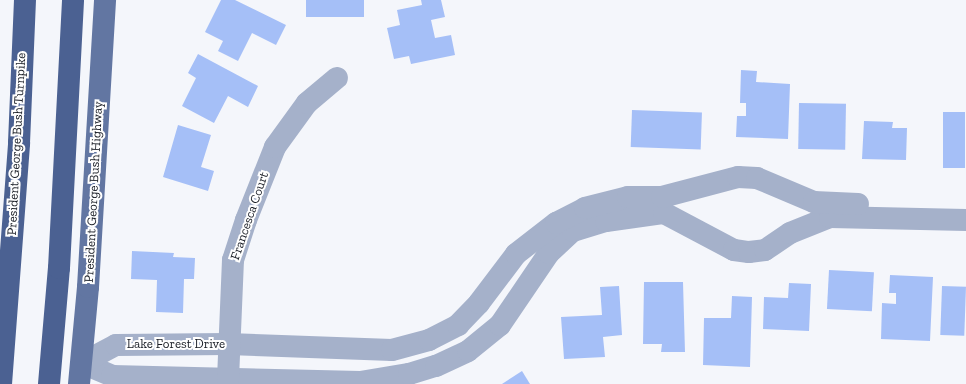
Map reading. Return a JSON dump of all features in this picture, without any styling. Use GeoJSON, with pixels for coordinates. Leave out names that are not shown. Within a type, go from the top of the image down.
{"type":"FeatureCollection","features":[{"type":"Feature","properties":{"kind":"highway","name":"President George Bush Turnpike"},"geometry":{"type":"LineString","coordinates":[[1,384],[19,143],[25,0]]}},
{"type":"Feature","properties":{"kind":"highway"},"geometry":{"type":"LineString","coordinates":[[49,384],[59,268],[73,0]]}},
{"type":"Feature","properties":{"kind":"main road","name":"President George Bush Highway"},"geometry":{"type":"LineString","coordinates":[[81,373],[105,0]]}},
{"type":"Feature","properties":{"kind":"street","name":"Francesca Court"},"geometry":{"type":"LineString","coordinates":[[228,379],[228,344],[233,260],[275,147],[307,103],[337,78]]}},
{"type":"Feature","properties":{"kind":"street","name":"Lake Forest Drive"},"geometry":{"type":"LineString","coordinates":[[81,373],[112,376],[360,382],[409,374],[436,366],[468,351],[500,325],[553,237],[585,208],[628,197],[662,197],[738,177],[757,178],[814,202],[966,220]]}},
{"type":"Feature","properties":{"kind":"street","name":"Lake Forest Drive"},"geometry":{"type":"LineString","coordinates":[[81,373],[116,344],[228,344],[392,350],[429,340],[458,325],[479,303],[516,254],[553,237],[606,221],[664,213],[734,250],[749,252],[765,250],[790,233],[830,217],[893,212],[966,210]]}},
{"type":"Feature","properties":{"kind":"building"},"geometry":{"type":"Polygon","coordinates":[[[221,0],[235,0],[286,25],[276,45],[252,33],[238,61],[218,51],[223,41],[205,32],[221,0]]]}},
{"type":"Feature","properties":{"kind":"building"},"geometry":{"type":"Polygon","coordinates":[[[306,0],[364,0],[364,17],[306,17],[306,0]]]}},
{"type":"Feature","properties":{"kind":"building"},"geometry":{"type":"Polygon","coordinates":[[[421,0],[441,0],[445,17],[431,20],[435,38],[451,35],[455,55],[411,64],[409,56],[394,59],[387,28],[400,25],[397,10],[422,5],[421,0]]]}},
{"type":"Feature","properties":{"kind":"building"},"geometry":{"type":"Polygon","coordinates":[[[198,54],[258,86],[248,107],[228,96],[214,123],[182,106],[196,78],[188,73],[198,54]]]}},
{"type":"Feature","properties":{"kind":"building"},"geometry":{"type":"Polygon","coordinates":[[[741,70],[757,71],[756,82],[790,84],[788,139],[736,137],[737,116],[746,116],[746,103],[740,103],[741,70]]]}},
{"type":"Feature","properties":{"kind":"building"},"geometry":{"type":"Polygon","coordinates":[[[799,103],[846,104],[845,150],[798,149],[799,103]]]}},
{"type":"Feature","properties":{"kind":"building"},"geometry":{"type":"Polygon","coordinates":[[[632,110],[702,112],[701,149],[631,147],[632,110]]]}},
{"type":"Feature","properties":{"kind":"building"},"geometry":{"type":"Polygon","coordinates":[[[943,112],[965,112],[965,168],[943,168],[943,112]]]}},
{"type":"Feature","properties":{"kind":"building"},"geometry":{"type":"Polygon","coordinates":[[[864,121],[893,122],[892,128],[907,128],[906,160],[862,159],[864,121]]]}},
{"type":"Feature","properties":{"kind":"building"},"geometry":{"type":"Polygon","coordinates":[[[178,125],[211,135],[201,167],[214,171],[208,191],[163,177],[178,125]]]}},
{"type":"Feature","properties":{"kind":"building"},"geometry":{"type":"Polygon","coordinates":[[[132,251],[174,253],[173,257],[195,258],[194,279],[184,279],[183,313],[156,312],[157,280],[131,279],[132,251]]]}},
{"type":"Feature","properties":{"kind":"building"},"geometry":{"type":"Polygon","coordinates":[[[829,270],[874,272],[872,311],[827,309],[829,270]]]}},
{"type":"Feature","properties":{"kind":"building"},"geometry":{"type":"Polygon","coordinates":[[[890,275],[933,277],[930,341],[881,339],[882,303],[896,304],[896,293],[889,293],[890,275]]]}},
{"type":"Feature","properties":{"kind":"building"},"geometry":{"type":"Polygon","coordinates":[[[644,282],[683,282],[685,352],[661,352],[662,344],[643,344],[644,282]]]}},
{"type":"Feature","properties":{"kind":"building"},"geometry":{"type":"Polygon","coordinates":[[[789,283],[811,284],[809,331],[763,329],[764,297],[788,298],[789,283]]]}},
{"type":"Feature","properties":{"kind":"building"},"geometry":{"type":"Polygon","coordinates":[[[619,286],[622,335],[603,337],[605,357],[564,359],[561,317],[602,315],[600,287],[619,286]]]}},
{"type":"Feature","properties":{"kind":"building"},"geometry":{"type":"Polygon","coordinates":[[[942,286],[966,287],[964,336],[940,335],[942,286]]]}},
{"type":"Feature","properties":{"kind":"building"},"geometry":{"type":"Polygon","coordinates":[[[732,296],[752,297],[750,367],[703,365],[704,318],[731,318],[732,296]]]}},
{"type":"Feature","properties":{"kind":"building"},"geometry":{"type":"Polygon","coordinates":[[[522,371],[530,384],[502,384],[522,371]]]}}]}
